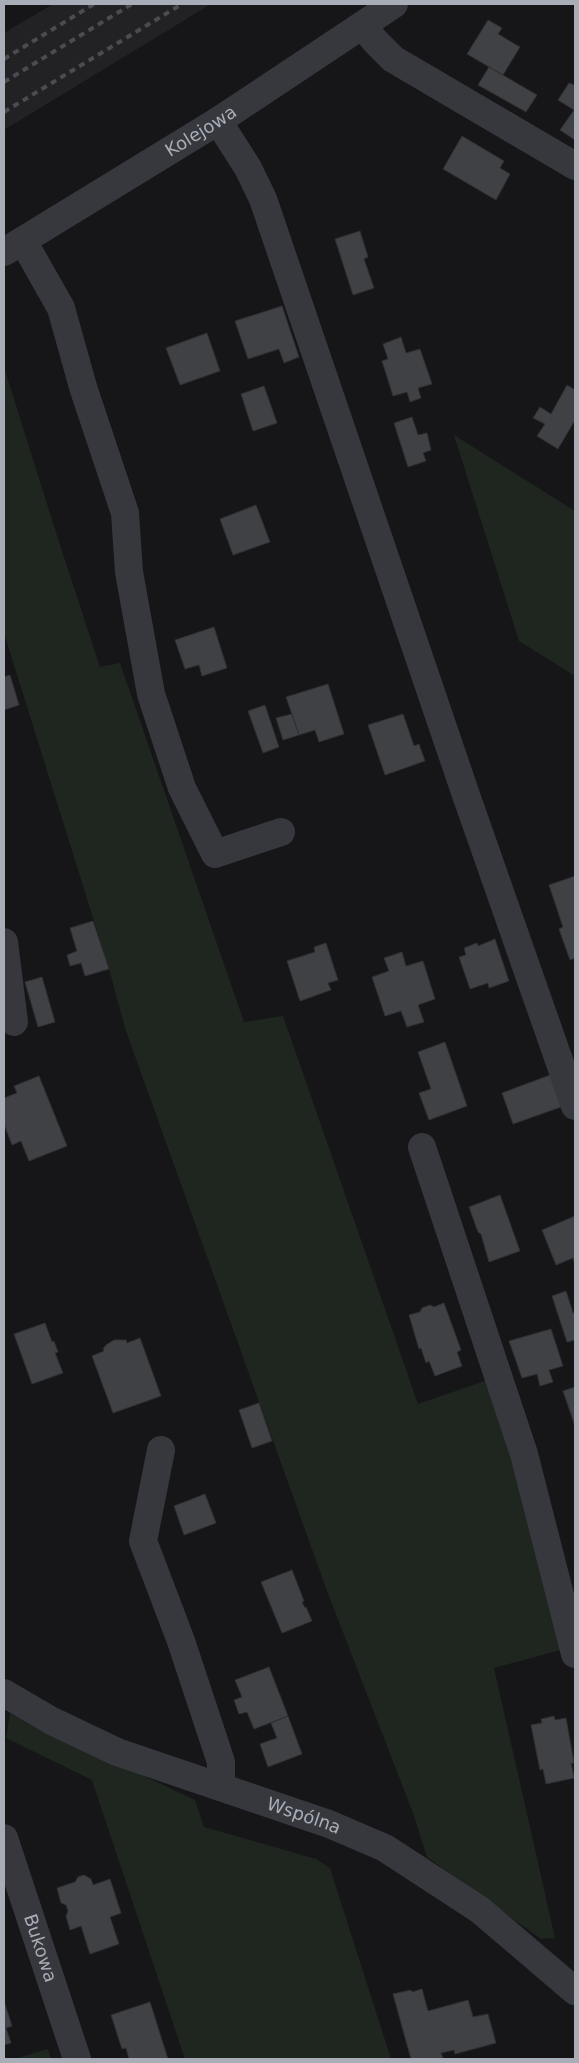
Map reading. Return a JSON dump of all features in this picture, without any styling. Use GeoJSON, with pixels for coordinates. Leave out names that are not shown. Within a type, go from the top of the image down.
{"type":"FeatureCollection","features":[{"type":"Feature","properties":{"kind":"street","name":"Kolejowa"},"geometry":{"type":"LineString","coordinates":[[13,247],[218,121],[394,4]]}},
{"type":"Feature","properties":{"kind":"street"},"geometry":{"type":"LineString","coordinates":[[363,26],[393,59],[575,166]]}},
{"type":"Feature","properties":{"kind":"street"},"geometry":{"type":"LineString","coordinates":[[218,121],[248,168],[263,199],[466,795],[575,1106]]}},
{"type":"Feature","properties":{"kind":"street"},"geometry":{"type":"LineString","coordinates":[[13,247],[61,308],[83,387],[125,513],[129,572],[151,694],[182,788],[215,854],[281,832]]}},
{"type":"Feature","properties":{"kind":"street"},"geometry":{"type":"LineString","coordinates":[[4,942],[14,1022]]}},
{"type":"Feature","properties":{"kind":"street"},"geometry":{"type":"LineString","coordinates":[[422,1148],[524,1454],[575,1654]]}},
{"type":"Feature","properties":{"kind":"street"},"geometry":{"type":"LineString","coordinates":[[161,1450],[143,1540],[181,1641],[221,1762],[221,1787]]}},
{"type":"Feature","properties":{"kind":"street","name":"Wspólna"},"geometry":{"type":"LineString","coordinates":[[4,1692],[52,1721],[118,1752],[329,1824],[385,1848],[480,1910],[575,1991]]}},
{"type":"Feature","properties":{"kind":"street","name":"Bukowa"},"geometry":{"type":"LineString","coordinates":[[4,1838],[76,2059]]}},
{"type":"Feature","properties":{"kind":"shaded area"},"geometry":{"type":"Polygon","coordinates":[[[53,4],[211,4],[4,130],[4,33],[53,4]]]}},
{"type":"Feature","properties":{"kind":"shaded area"},"geometry":{"type":"Polygon","coordinates":[[[4,367],[100,667],[120,663],[244,1022],[283,1016],[418,1404],[493,1378],[568,1648],[494,1668],[555,1938],[541,1939],[427,1857],[413,1813],[327,1591],[126,1031],[109,969],[4,633],[4,367]]]}},
{"type":"Feature","properties":{"kind":"shaded area"},"geometry":{"type":"Polygon","coordinates":[[[454,435],[575,511],[575,676],[519,641],[454,435]]]}},
{"type":"Feature","properties":{"kind":"shaded area"},"geometry":{"type":"Polygon","coordinates":[[[10,1713],[195,1800],[204,1827],[316,1859],[330,1868],[391,2059],[185,2059],[92,1780],[6,1738],[10,1713]]]}},
{"type":"Feature","properties":{"kind":"shaded area"},"geometry":{"type":"Polygon","coordinates":[[[48,2049],[51,2059],[14,2059],[48,2049]]]}},
{"type":"Feature","properties":{"kind":"building"},"geometry":{"type":"Polygon","coordinates":[[[488,20],[502,28],[498,34],[520,47],[503,75],[467,54],[488,20]]]}},
{"type":"Feature","properties":{"kind":"building"},"geometry":{"type":"Polygon","coordinates":[[[489,67],[537,95],[526,112],[478,85],[489,67]]]}},
{"type":"Feature","properties":{"kind":"building"},"geometry":{"type":"Polygon","coordinates":[[[569,83],[575,84],[575,140],[560,130],[574,110],[558,100],[569,83]]]}},
{"type":"Feature","properties":{"kind":"building"},"geometry":{"type":"Polygon","coordinates":[[[462,136],[504,161],[500,168],[510,174],[496,200],[443,169],[462,136]]]}},
{"type":"Feature","properties":{"kind":"building"},"geometry":{"type":"Polygon","coordinates":[[[360,231],[368,257],[364,259],[374,288],[353,295],[335,239],[360,231]]]}},
{"type":"Feature","properties":{"kind":"building"},"geometry":{"type":"Polygon","coordinates":[[[282,306],[299,357],[284,363],[279,349],[248,359],[235,321],[282,306]]]}},
{"type":"Feature","properties":{"kind":"building"},"geometry":{"type":"Polygon","coordinates":[[[207,333],[220,371],[180,385],[166,348],[207,333]]]}},
{"type":"Feature","properties":{"kind":"building"},"geometry":{"type":"Polygon","coordinates":[[[401,337],[406,353],[420,349],[432,384],[418,388],[421,398],[410,402],[407,392],[393,396],[382,361],[388,359],[383,344],[401,337]]]}},
{"type":"Feature","properties":{"kind":"building"},"geometry":{"type":"Polygon","coordinates":[[[567,385],[575,390],[575,420],[558,449],[537,436],[545,424],[533,418],[540,407],[551,414],[567,385]]]}},
{"type":"Feature","properties":{"kind":"building"},"geometry":{"type":"Polygon","coordinates":[[[264,386],[277,423],[253,431],[241,394],[264,386]]]}},
{"type":"Feature","properties":{"kind":"building"},"geometry":{"type":"Polygon","coordinates":[[[412,417],[418,435],[427,433],[431,450],[423,453],[426,461],[408,467],[394,423],[412,417]]]}},
{"type":"Feature","properties":{"kind":"building"},"geometry":{"type":"Polygon","coordinates":[[[256,505],[270,542],[233,555],[220,519],[256,505]]]}},
{"type":"Feature","properties":{"kind":"building"},"geometry":{"type":"Polygon","coordinates":[[[214,627],[227,668],[202,676],[199,665],[185,669],[175,640],[214,627]]]}},
{"type":"Feature","properties":{"kind":"building"},"geometry":{"type":"Polygon","coordinates":[[[10,675],[19,705],[4,710],[4,677],[10,675]]]}},
{"type":"Feature","properties":{"kind":"building"},"geometry":{"type":"Polygon","coordinates":[[[328,684],[344,734],[319,742],[315,730],[299,735],[286,697],[328,684]]]}},
{"type":"Feature","properties":{"kind":"building"},"geometry":{"type":"Polygon","coordinates":[[[265,705],[279,747],[263,753],[248,711],[265,705]]]}},
{"type":"Feature","properties":{"kind":"building"},"geometry":{"type":"Polygon","coordinates":[[[292,714],[299,735],[283,740],[276,718],[292,714]]]}},
{"type":"Feature","properties":{"kind":"building"},"geometry":{"type":"Polygon","coordinates":[[[403,714],[414,746],[419,744],[425,761],[385,775],[368,725],[403,714]]]}},
{"type":"Feature","properties":{"kind":"building"},"geometry":{"type":"Polygon","coordinates":[[[575,876],[575,958],[570,960],[559,929],[563,927],[549,885],[575,876]]]}},
{"type":"Feature","properties":{"kind":"building"},"geometry":{"type":"Polygon","coordinates":[[[93,921],[109,969],[85,976],[81,963],[70,966],[67,955],[77,951],[70,928],[93,921]]]}},
{"type":"Feature","properties":{"kind":"building"},"geometry":{"type":"Polygon","coordinates":[[[495,939],[509,981],[489,988],[488,983],[470,989],[459,957],[466,955],[464,948],[477,943],[478,946],[495,939]]]}},
{"type":"Feature","properties":{"kind":"building"},"geometry":{"type":"Polygon","coordinates":[[[326,943],[338,980],[328,983],[331,990],[300,1001],[287,961],[315,952],[314,947],[326,943]]]}},
{"type":"Feature","properties":{"kind":"building"},"geometry":{"type":"Polygon","coordinates":[[[402,952],[406,966],[423,961],[435,999],[418,1005],[424,1022],[407,1027],[401,1011],[385,1016],[372,977],[389,971],[384,958],[402,952]]]}},
{"type":"Feature","properties":{"kind":"building"},"geometry":{"type":"Polygon","coordinates":[[[42,977],[55,1022],[38,1027],[25,982],[42,977]]]}},
{"type":"Feature","properties":{"kind":"building"},"geometry":{"type":"Polygon","coordinates":[[[445,1042],[467,1106],[429,1120],[419,1093],[431,1089],[418,1052],[445,1042]]]}},
{"type":"Feature","properties":{"kind":"building"},"geometry":{"type":"Polygon","coordinates":[[[550,1075],[561,1107],[513,1124],[502,1093],[550,1075]]]}},
{"type":"Feature","properties":{"kind":"building"},"geometry":{"type":"Polygon","coordinates":[[[39,1076],[67,1146],[29,1161],[21,1141],[12,1145],[4,1124],[4,1098],[17,1093],[14,1086],[39,1076]]]}},
{"type":"Feature","properties":{"kind":"building"},"geometry":{"type":"Polygon","coordinates":[[[500,1195],[520,1251],[489,1262],[481,1234],[478,1232],[469,1207],[500,1195]]]}},
{"type":"Feature","properties":{"kind":"building"},"geometry":{"type":"Polygon","coordinates":[[[575,1216],[575,1264],[573,1258],[556,1265],[542,1230],[575,1216]]]}},
{"type":"Feature","properties":{"kind":"building"},"geometry":{"type":"Polygon","coordinates":[[[566,1291],[573,1313],[575,1312],[575,1340],[567,1342],[552,1296],[566,1291]]]}},
{"type":"Feature","properties":{"kind":"building"},"geometry":{"type":"Polygon","coordinates":[[[444,1303],[461,1350],[457,1352],[462,1366],[435,1376],[429,1361],[426,1363],[421,1348],[419,1349],[409,1315],[420,1312],[422,1308],[430,1305],[434,1307],[444,1303]]]}},
{"type":"Feature","properties":{"kind":"building"},"geometry":{"type":"Polygon","coordinates":[[[45,1323],[58,1352],[55,1353],[63,1373],[32,1384],[14,1334],[45,1323]]]}},
{"type":"Feature","properties":{"kind":"building"},"geometry":{"type":"Polygon","coordinates":[[[551,1329],[563,1366],[549,1370],[553,1382],[540,1386],[537,1374],[522,1378],[509,1341],[551,1329]]]}},
{"type":"Feature","properties":{"kind":"building"},"geometry":{"type":"Polygon","coordinates":[[[140,1338],[161,1396],[113,1413],[92,1356],[104,1351],[103,1349],[106,1345],[114,1340],[126,1340],[127,1343],[140,1338]]]}},
{"type":"Feature","properties":{"kind":"building"},"geometry":{"type":"Polygon","coordinates":[[[575,1387],[575,1426],[563,1391],[575,1387]]]}},
{"type":"Feature","properties":{"kind":"building"},"geometry":{"type":"Polygon","coordinates":[[[259,1403],[272,1441],[252,1448],[239,1410],[259,1403]]]}},
{"type":"Feature","properties":{"kind":"building"},"geometry":{"type":"Polygon","coordinates":[[[205,1494],[216,1523],[184,1535],[174,1506],[205,1494]]]}},
{"type":"Feature","properties":{"kind":"building"},"geometry":{"type":"Polygon","coordinates":[[[292,1570],[304,1601],[302,1602],[312,1621],[282,1633],[261,1582],[292,1570]]]}},
{"type":"Feature","properties":{"kind":"building"},"geometry":{"type":"Polygon","coordinates":[[[269,1667],[288,1716],[254,1729],[247,1712],[239,1714],[234,1700],[242,1697],[235,1680],[269,1667]]]}},
{"type":"Feature","properties":{"kind":"building"},"geometry":{"type":"Polygon","coordinates":[[[288,1716],[302,1754],[268,1767],[260,1744],[277,1738],[271,1723],[288,1716]]]}},
{"type":"Feature","properties":{"kind":"building"},"geometry":{"type":"Polygon","coordinates":[[[554,1716],[555,1720],[566,1718],[574,1763],[571,1763],[574,1778],[546,1784],[543,1769],[540,1770],[531,1725],[542,1723],[541,1719],[554,1716]]]}},
{"type":"Feature","properties":{"kind":"building"},"geometry":{"type":"Polygon","coordinates":[[[84,1875],[91,1879],[93,1885],[110,1879],[121,1913],[110,1917],[119,1944],[90,1954],[81,1926],[70,1930],[66,1916],[68,1911],[66,1905],[61,1903],[57,1888],[75,1882],[78,1877],[84,1875]]]}},
{"type":"Feature","properties":{"kind":"building"},"geometry":{"type":"Polygon","coordinates":[[[422,1989],[428,2011],[468,2000],[473,2017],[488,2014],[496,2043],[455,2054],[454,2050],[441,2053],[443,2058],[438,2059],[411,2059],[393,1994],[422,1989]]]}},
{"type":"Feature","properties":{"kind":"building"},"geometry":{"type":"Polygon","coordinates":[[[4,2001],[12,2026],[6,2028],[11,2043],[4,2045],[4,2001]]]}},
{"type":"Feature","properties":{"kind":"building"},"geometry":{"type":"Polygon","coordinates":[[[150,2002],[168,2059],[129,2059],[126,2048],[122,2049],[111,2015],[150,2002]]]}},
{"type":"Feature","properties":{"kind":"railway"},"geometry":{"type":"LineString","coordinates":[[4,59],[94,4]]}},
{"type":"Feature","properties":{"kind":"railway"},"geometry":{"type":"LineString","coordinates":[[4,82],[132,4]]}},
{"type":"Feature","properties":{"kind":"railway"},"geometry":{"type":"LineString","coordinates":[[4,112],[182,4]]}}]}
